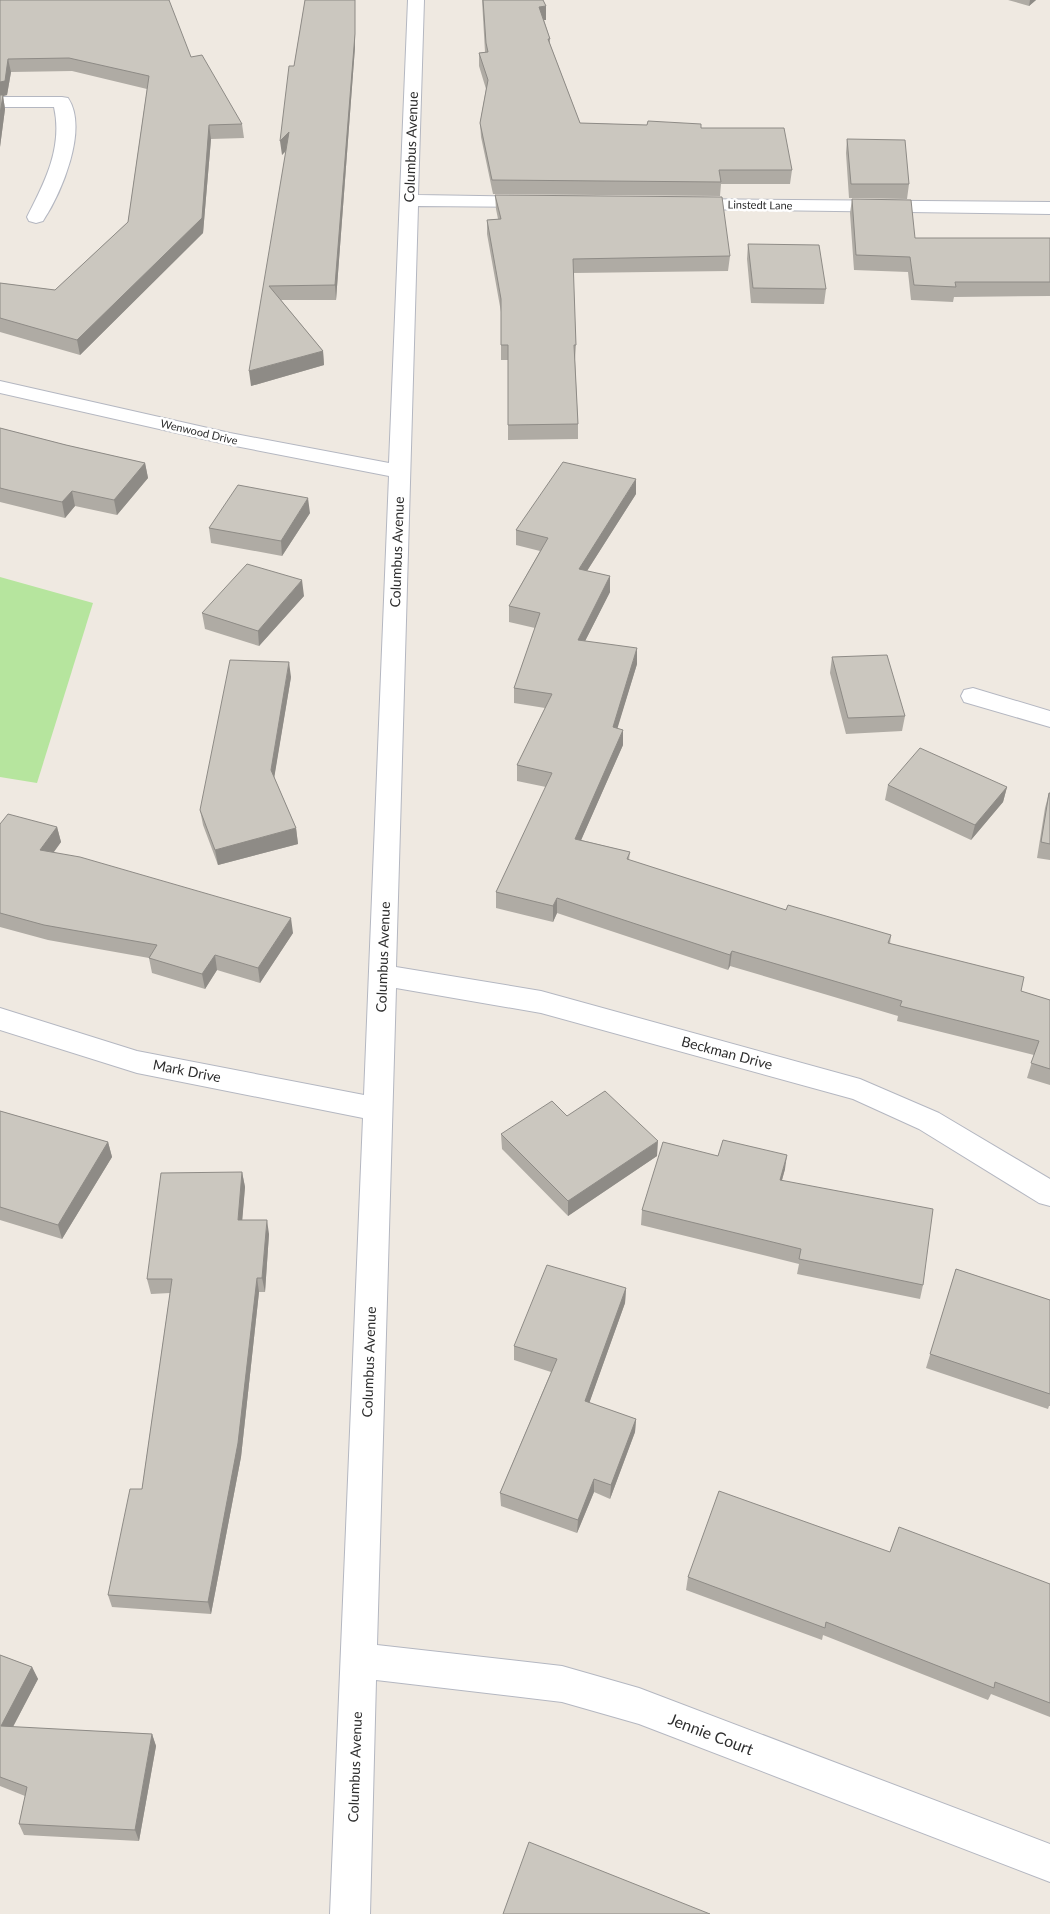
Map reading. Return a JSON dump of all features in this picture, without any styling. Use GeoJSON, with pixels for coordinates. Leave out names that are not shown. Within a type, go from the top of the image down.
{"type":"FeatureCollection","features":[{"type":"Feature","properties":{"kind":"street","name":"Columbus Avenue"},"geometry":{"type":"LineString","coordinates":[[350,1914],[416,0]]}},
{"type":"Feature","properties":{"kind":"street"},"geometry":{"type":"LineString","coordinates":[[0,102],[62,102],[66,125],[65,145],[54,179],[36,217]]}},
{"type":"Feature","properties":{"kind":"street"},"geometry":{"type":"LineString","coordinates":[[410,200],[549,202]]}},
{"type":"Feature","properties":{"kind":"street","name":"Linstedt Lane"},"geometry":{"type":"LineString","coordinates":[[668,204],[1050,208]]}},
{"type":"Feature","properties":{"kind":"street","name":"Wenwood Drive"},"geometry":{"type":"LineString","coordinates":[[0,387],[230,439],[400,472]]}},
{"type":"Feature","properties":{"kind":"street"},"geometry":{"type":"LineString","coordinates":[[973,696],[1050,719]]}},
{"type":"Feature","properties":{"kind":"street","name":"Beckman Drive"},"geometry":{"type":"LineString","coordinates":[[382,974],[541,1002],[860,1090],[929,1121],[1050,1194]]}},
{"type":"Feature","properties":{"kind":"street","name":"Mark Drive"},"geometry":{"type":"LineString","coordinates":[[0,1019],[137,1062],[378,1108]]}},
{"type":"Feature","properties":{"kind":"street","name":"Jennie Court"},"geometry":{"type":"LineString","coordinates":[[358,1660],[562,1684],[630,1704],[1050,1863]]}},
{"type":"Feature","properties":{"kind":"green space"},"geometry":{"type":"Polygon","coordinates":[[[0,577],[93,603],[37,783],[0,777],[0,577]]]}},
{"type":"Feature","properties":{"kind":"building"},"geometry":{"type":"Polygon","coordinates":[[[0,0],[169,0],[191,57],[202,55],[242,124],[209,125],[202,218],[77,340],[0,318],[0,283],[55,290],[128,222],[149,76],[69,58],[8,59],[5,81],[0,82],[0,0]]]}},
{"type":"Feature","properties":{"kind":"building"},"geometry":{"type":"Polygon","coordinates":[[[305,0],[355,0],[355,34],[335,285],[269,286],[323,351],[249,371],[289,132],[280,141],[289,66],[294,66],[305,0]]]}},
{"type":"Feature","properties":{"kind":"building"},"geometry":{"type":"Polygon","coordinates":[[[483,0],[543,0],[546,6],[539,7],[550,39],[548,39],[580,123],[647,125],[648,121],[701,124],[701,128],[784,128],[792,170],[719,170],[721,182],[492,180],[480,123],[488,80],[479,53],[488,52],[483,0]]]}},
{"type":"Feature","properties":{"kind":"building"},"geometry":{"type":"Polygon","coordinates":[[[0,95],[3,95],[0,114],[0,95]]]}},
{"type":"Feature","properties":{"kind":"building"},"geometry":{"type":"Polygon","coordinates":[[[847,139],[905,140],[909,184],[851,184],[847,139]]]}},
{"type":"Feature","properties":{"kind":"building"},"geometry":{"type":"Polygon","coordinates":[[[495,195],[722,197],[730,256],[573,259],[576,345],[574,345],[578,424],[508,425],[508,345],[501,345],[501,299],[487,220],[501,219],[495,195]]]}},
{"type":"Feature","properties":{"kind":"building"},"geometry":{"type":"Polygon","coordinates":[[[852,199],[911,200],[915,238],[1050,238],[1050,282],[955,282],[956,287],[914,285],[910,257],[856,255],[852,199]]]}},
{"type":"Feature","properties":{"kind":"building"},"geometry":{"type":"Polygon","coordinates":[[[748,244],[819,245],[826,289],[753,288],[748,244]]]}},
{"type":"Feature","properties":{"kind":"building"},"geometry":{"type":"Polygon","coordinates":[[[0,428],[145,463],[114,500],[72,491],[62,502],[12,491],[0,488],[0,428]]]}},
{"type":"Feature","properties":{"kind":"building"},"geometry":{"type":"Polygon","coordinates":[[[563,462],[636,479],[579,569],[610,576],[578,640],[637,648],[613,727],[623,730],[575,839],[630,852],[627,859],[786,910],[788,905],[891,935],[888,943],[1024,977],[1021,991],[1050,1000],[1050,1069],[1031,1063],[1039,1041],[900,1006],[902,1001],[732,951],[730,955],[557,898],[553,906],[496,892],[552,773],[517,765],[552,694],[514,688],[540,613],[509,606],[548,538],[516,530],[563,462]]]}},
{"type":"Feature","properties":{"kind":"building"},"geometry":{"type":"Polygon","coordinates":[[[238,485],[308,498],[281,541],[209,528],[238,485]]]}},
{"type":"Feature","properties":{"kind":"building"},"geometry":{"type":"Polygon","coordinates":[[[247,564],[302,580],[258,631],[202,613],[247,564]]]}},
{"type":"Feature","properties":{"kind":"building"},"geometry":{"type":"Polygon","coordinates":[[[887,655],[905,716],[848,718],[832,657],[887,655]]]}},
{"type":"Feature","properties":{"kind":"building"},"geometry":{"type":"Polygon","coordinates":[[[230,660],[289,662],[271,770],[296,828],[215,850],[200,810],[230,660]]]}},
{"type":"Feature","properties":{"kind":"building"},"geometry":{"type":"Polygon","coordinates":[[[920,748],[1007,787],[975,825],[888,785],[920,748]]]}},
{"type":"Feature","properties":{"kind":"building"},"geometry":{"type":"Polygon","coordinates":[[[1050,793],[1050,844],[1041,842],[1050,793]]]}},
{"type":"Feature","properties":{"kind":"building"},"geometry":{"type":"Polygon","coordinates":[[[8,814],[57,827],[40,850],[80,857],[291,918],[258,968],[215,955],[202,974],[149,958],[157,945],[44,925],[0,913],[0,824],[8,814]]]}},
{"type":"Feature","properties":{"kind":"building"},"geometry":{"type":"Polygon","coordinates":[[[605,1091],[658,1141],[568,1201],[501,1134],[552,1101],[567,1116],[605,1091]]]}},
{"type":"Feature","properties":{"kind":"building"},"geometry":{"type":"Polygon","coordinates":[[[0,1111],[108,1142],[58,1225],[0,1207],[0,1111]]]}},
{"type":"Feature","properties":{"kind":"building"},"geometry":{"type":"Polygon","coordinates":[[[723,1140],[787,1155],[780,1180],[933,1209],[923,1285],[799,1259],[801,1249],[642,1210],[663,1142],[718,1156],[723,1140]]]}},
{"type":"Feature","properties":{"kind":"building"},"geometry":{"type":"Polygon","coordinates":[[[242,1172],[238,1220],[267,1220],[262,1278],[257,1278],[238,1443],[208,1602],[108,1595],[130,1489],[142,1489],[172,1279],[147,1279],[161,1173],[242,1172]]]}},
{"type":"Feature","properties":{"kind":"building"},"geometry":{"type":"Polygon","coordinates":[[[547,1265],[626,1288],[585,1401],[636,1419],[611,1485],[594,1479],[578,1520],[500,1493],[557,1359],[514,1346],[547,1265]]]}},
{"type":"Feature","properties":{"kind":"building"},"geometry":{"type":"Polygon","coordinates":[[[956,1269],[1050,1300],[1050,1394],[930,1354],[956,1269]]]}},
{"type":"Feature","properties":{"kind":"building"},"geometry":{"type":"Polygon","coordinates":[[[719,1491],[890,1552],[899,1527],[1050,1584],[1050,1703],[995,1682],[994,1688],[826,1622],[825,1628],[688,1577],[719,1491]]]}},
{"type":"Feature","properties":{"kind":"building"},"geometry":{"type":"Polygon","coordinates":[[[0,1655],[32,1667],[1,1726],[152,1734],[135,1830],[19,1824],[27,1787],[0,1777],[0,1655]]]}},
{"type":"Feature","properties":{"kind":"building"},"geometry":{"type":"Polygon","coordinates":[[[529,1842],[710,1914],[503,1914],[529,1842]]]}}]}
